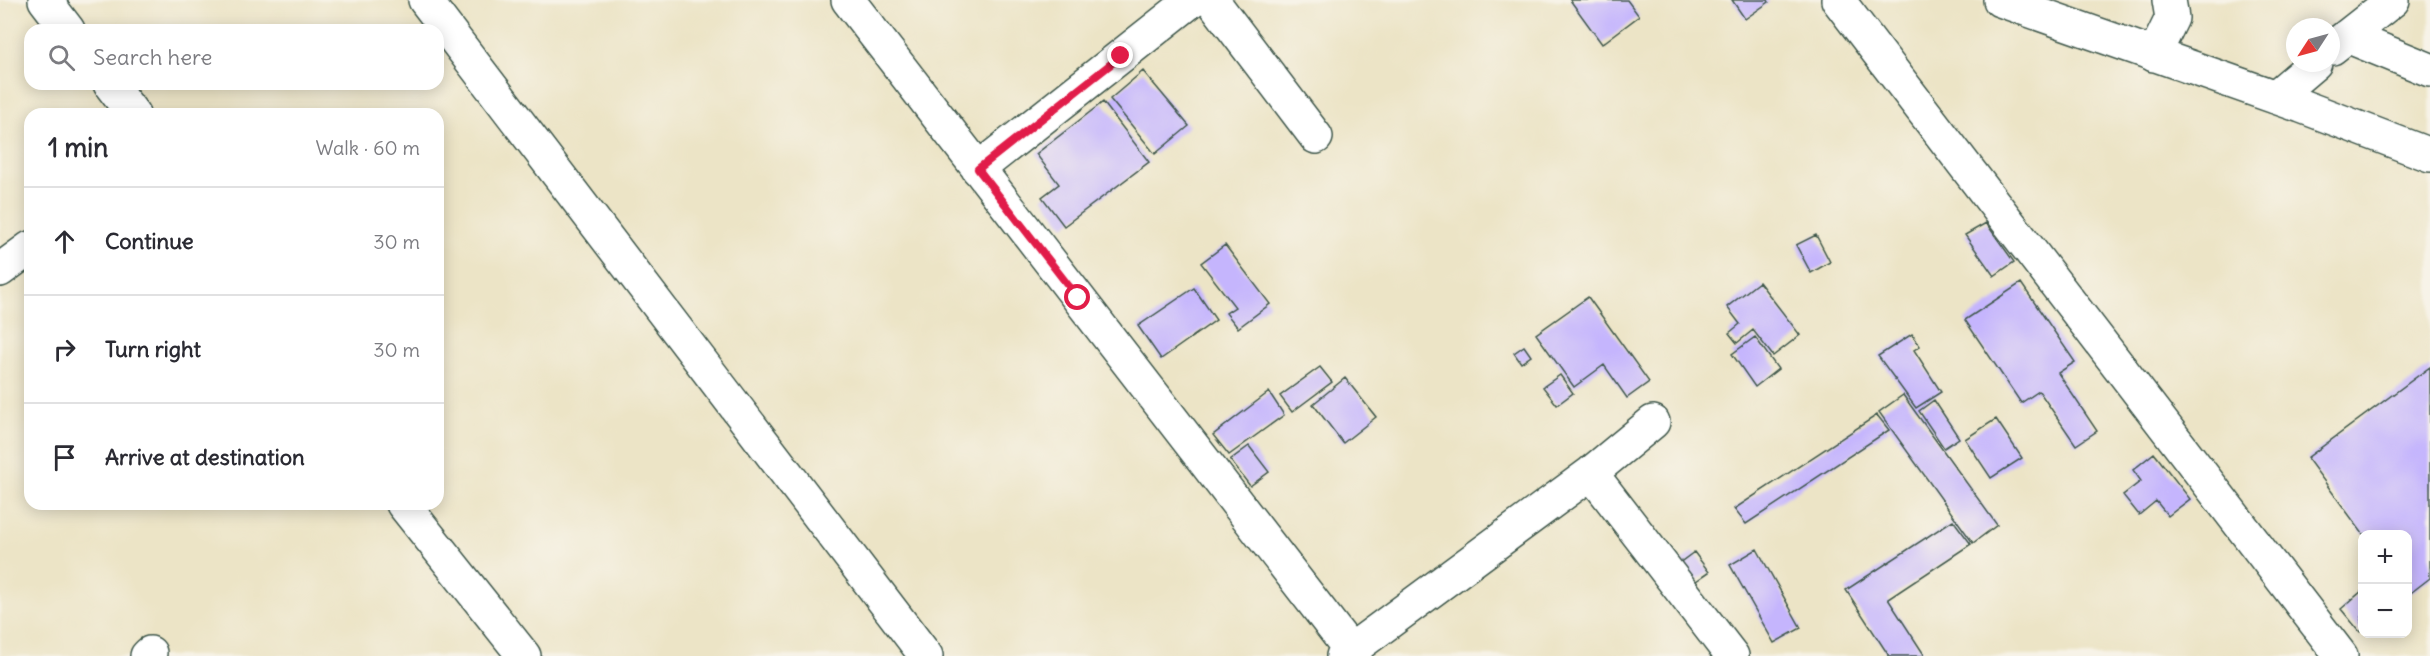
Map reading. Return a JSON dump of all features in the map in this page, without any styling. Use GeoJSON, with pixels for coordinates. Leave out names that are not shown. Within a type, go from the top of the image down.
{"type":"FeatureCollection","features":[{"type":"Feature","properties":{"kind":"street"},"geometry":{"type":"LineString","coordinates":[[45,0],[63,24]]}},
{"type":"Feature","properties":{"kind":"street"},"geometry":{"type":"LineString","coordinates":[[425,0],[443,24]]}},
{"type":"Feature","properties":{"kind":"street"},"geometry":{"type":"LineString","coordinates":[[848,0],[1349,654],[1592,473],[1653,422]]}},
{"type":"Feature","properties":{"kind":"street"},"geometry":{"type":"LineString","coordinates":[[978,169],[1192,0]]}},
{"type":"Feature","properties":{"kind":"street"},"geometry":{"type":"LineString","coordinates":[[1212,0],[1316,137]]}},
{"type":"Feature","properties":{"kind":"street"},"geometry":{"type":"LineString","coordinates":[[1838,0],[2342,656]]}},
{"type":"Feature","properties":{"kind":"street"},"geometry":{"type":"LineString","coordinates":[[2000,0],[2275,97],[2430,155]]}},
{"type":"Feature","properties":{"kind":"street"},"geometry":{"type":"LineString","coordinates":[[2154,55],[2172,18],[2169,0]]}},
{"type":"Feature","properties":{"kind":"street"},"geometry":{"type":"LineString","coordinates":[[2340,41],[2393,0]]}},
{"type":"Feature","properties":{"kind":"street"},"geometry":{"type":"LineString","coordinates":[[444,25],[926,656]]}},
{"type":"Feature","properties":{"kind":"street"},"geometry":{"type":"LineString","coordinates":[[2340,42],[2430,70]]}},
{"type":"Feature","properties":{"kind":"street"},"geometry":{"type":"LineString","coordinates":[[2275,97],[2304,72]]}},
{"type":"Feature","properties":{"kind":"street"},"geometry":{"type":"LineString","coordinates":[[115,90],[128,108]]}},
{"type":"Feature","properties":{"kind":"street"},"geometry":{"type":"LineString","coordinates":[[0,270],[24,252]]}},
{"type":"Feature","properties":{"kind":"street"},"geometry":{"type":"LineString","coordinates":[[1592,473],[1732,656]]}},
{"type":"Feature","properties":{"kind":"street"},"geometry":{"type":"LineString","coordinates":[[408,510],[524,656]]}},
{"type":"Feature","properties":{"kind":"building"},"geometry":{"type":"Polygon","coordinates":[[[1570,0],[1627,0],[1639,16],[1602,44],[1570,0]]]}},
{"type":"Feature","properties":{"kind":"building"},"geometry":{"type":"Polygon","coordinates":[[[1732,0],[1768,0],[1769,2],[1745,19],[1732,0]]]}},
{"type":"Feature","properties":{"kind":"building"},"geometry":{"type":"Polygon","coordinates":[[[1143,71],[1189,126],[1155,154],[1110,99],[1143,71]]]}},
{"type":"Feature","properties":{"kind":"building"},"geometry":{"type":"Polygon","coordinates":[[[1103,102],[1149,162],[1064,226],[1042,197],[1059,184],[1036,154],[1103,102]]]}},
{"type":"Feature","properties":{"kind":"building"},"geometry":{"type":"Polygon","coordinates":[[[1986,223],[2014,262],[1994,276],[1965,235],[1986,223]]]}},
{"type":"Feature","properties":{"kind":"building"},"geometry":{"type":"Polygon","coordinates":[[[1816,235],[1830,262],[1811,273],[1796,245],[1816,235]]]}},
{"type":"Feature","properties":{"kind":"building"},"geometry":{"type":"Polygon","coordinates":[[[1225,245],[1270,304],[1238,328],[1226,313],[1235,307],[1201,263],[1225,245]]]}},
{"type":"Feature","properties":{"kind":"building"},"geometry":{"type":"Polygon","coordinates":[[[1759,282],[1800,335],[1773,356],[1753,330],[1737,343],[1729,333],[1740,324],[1727,307],[1759,282]]]}},
{"type":"Feature","properties":{"kind":"building"},"geometry":{"type":"Polygon","coordinates":[[[2021,283],[2075,362],[2058,373],[2097,431],[2076,445],[2039,391],[2021,403],[1965,320],[2021,283]]]}},
{"type":"Feature","properties":{"kind":"building"},"geometry":{"type":"Polygon","coordinates":[[[1194,288],[1216,320],[1161,359],[1138,326],[1194,288]]]}},
{"type":"Feature","properties":{"kind":"building"},"geometry":{"type":"Polygon","coordinates":[[[1588,297],[1649,382],[1627,398],[1604,365],[1574,387],[1536,334],[1588,297]]]}},
{"type":"Feature","properties":{"kind":"building"},"geometry":{"type":"Polygon","coordinates":[[[1912,334],[1920,346],[1914,350],[1941,392],[1916,408],[1878,356],[1912,334]]]}},
{"type":"Feature","properties":{"kind":"building"},"geometry":{"type":"Polygon","coordinates":[[[1755,337],[1778,369],[1755,387],[1732,354],[1755,337]]]}},
{"type":"Feature","properties":{"kind":"building"},"geometry":{"type":"Polygon","coordinates":[[[1524,346],[1531,356],[1521,363],[1514,353],[1524,346]]]}},
{"type":"Feature","properties":{"kind":"building"},"geometry":{"type":"Polygon","coordinates":[[[1320,367],[1332,382],[1292,412],[1280,396],[1320,367]]]}},
{"type":"Feature","properties":{"kind":"building"},"geometry":{"type":"Polygon","coordinates":[[[2430,367],[2430,578],[2412,592],[2412,530],[2360,530],[2307,458],[2430,367]]]}},
{"type":"Feature","properties":{"kind":"building"},"geometry":{"type":"Polygon","coordinates":[[[1560,375],[1573,393],[1557,405],[1543,387],[1560,375]]]}},
{"type":"Feature","properties":{"kind":"building"},"geometry":{"type":"Polygon","coordinates":[[[1345,378],[1376,417],[1343,443],[1313,404],[1345,378]]]}},
{"type":"Feature","properties":{"kind":"building"},"geometry":{"type":"Polygon","coordinates":[[[1269,392],[1284,415],[1229,455],[1213,435],[1269,392]]]}},
{"type":"Feature","properties":{"kind":"building"},"geometry":{"type":"Polygon","coordinates":[[[1903,395],[1997,525],[1973,543],[1879,412],[1903,395]]]}},
{"type":"Feature","properties":{"kind":"building"},"geometry":{"type":"Polygon","coordinates":[[[1934,400],[1959,438],[1944,448],[1919,411],[1934,400]]]}},
{"type":"Feature","properties":{"kind":"building"},"geometry":{"type":"Polygon","coordinates":[[[1877,415],[1889,430],[1746,524],[1734,509],[1877,415]]]}},
{"type":"Feature","properties":{"kind":"building"},"geometry":{"type":"Polygon","coordinates":[[[1996,419],[2022,458],[1991,478],[1965,439],[1996,419]]]}},
{"type":"Feature","properties":{"kind":"building"},"geometry":{"type":"Polygon","coordinates":[[[1249,446],[1269,472],[1250,486],[1230,460],[1249,446]]]}},
{"type":"Feature","properties":{"kind":"building"},"geometry":{"type":"Polygon","coordinates":[[[2154,453],[2190,499],[2168,516],[2156,501],[2139,515],[2123,495],[2141,481],[2133,470],[2154,453]]]}},
{"type":"Feature","properties":{"kind":"building"},"geometry":{"type":"Polygon","coordinates":[[[1953,520],[1971,544],[1888,599],[1925,656],[1889,656],[1846,590],[1953,520]]]}},
{"type":"Feature","properties":{"kind":"building"},"geometry":{"type":"Polygon","coordinates":[[[1757,549],[1801,628],[1774,643],[1730,565],[1757,549]]]}},
{"type":"Feature","properties":{"kind":"building"},"geometry":{"type":"Polygon","coordinates":[[[1694,552],[1709,572],[1693,583],[1678,564],[1694,552]]]}},
{"type":"Feature","properties":{"kind":"building"},"geometry":{"type":"Polygon","coordinates":[[[2358,594],[2358,630],[2341,609],[2358,594]]]}},
{"type":"Feature","properties":{"kind":"route"},"geometry":{"type":"LineString","coordinates":[[1078,298],[978,169],[1121,56]]}}]}
